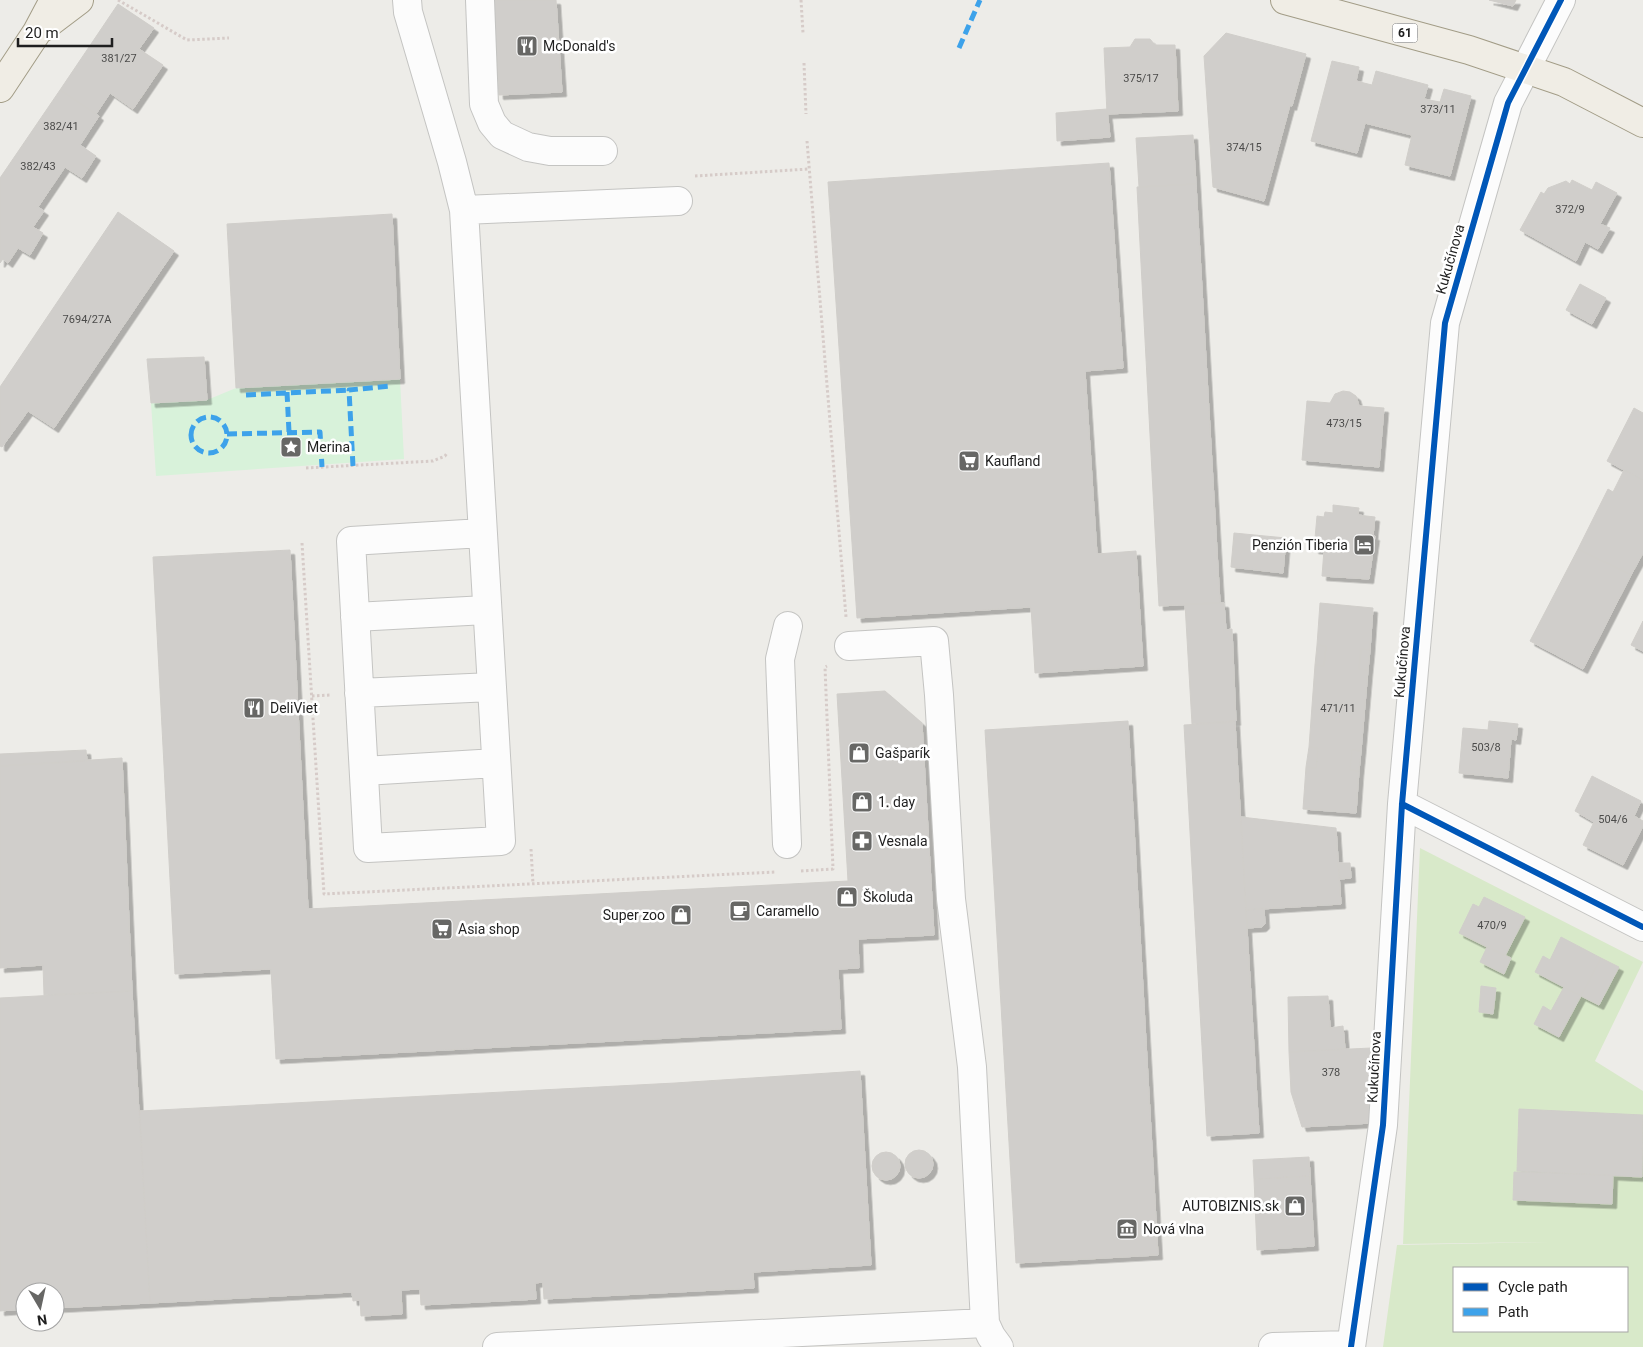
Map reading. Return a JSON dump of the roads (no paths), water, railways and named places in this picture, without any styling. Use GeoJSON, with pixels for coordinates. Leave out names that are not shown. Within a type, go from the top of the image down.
{"type":"FeatureCollection","features":[{"type":"Feature","properties":{"kind":"main road"},"geometry":{"type":"LineString","coordinates":[[0,88],[37,32],[54,0]]}},
{"type":"Feature","properties":{"kind":"main road"},"geometry":{"type":"LineString","coordinates":[[37,32],[79,0]]}},
{"type":"Feature","properties":{"kind":"main road","name":"61"},"geometry":{"type":"LineString","coordinates":[[1285,0],[1469,50],[1564,82],[1643,123]]}},
{"type":"Feature","properties":{"kind":"street"},"geometry":{"type":"LineString","coordinates":[[480,0],[484,104],[492,124],[502,136],[528,147],[550,150],[603,151]]}},
{"type":"Feature","properties":{"kind":"street","name":"Kukučínova"},"geometry":{"type":"LineString","coordinates":[[1351,1346],[1383,1125],[1402,804],[1445,323],[1508,103],[1561,0]]}},
{"type":"Feature","properties":{"kind":"street"},"geometry":{"type":"LineString","coordinates":[[404,4],[452,162],[464,210],[500,841],[368,848],[351,541],[482,533]]}},
{"type":"Feature","properties":{"kind":"street"},"geometry":{"type":"LineString","coordinates":[[464,210],[678,201]]}},
{"type":"Feature","properties":{"kind":"street"},"geometry":{"type":"LineString","coordinates":[[355,617],[486,610]]}},
{"type":"Feature","properties":{"kind":"street"},"geometry":{"type":"LineString","coordinates":[[787,844],[780,659],[788,626]]}},
{"type":"Feature","properties":{"kind":"street"},"geometry":{"type":"LineString","coordinates":[[848,646],[934,641],[940,696],[951,900],[972,1067],[985,1323],[999,1347]]}},
{"type":"Feature","properties":{"kind":"street"},"geometry":{"type":"LineString","coordinates":[[359,693],[492,687]]}},
{"type":"Feature","properties":{"kind":"street"},"geometry":{"type":"LineString","coordinates":[[364,771],[496,763]]}},
{"type":"Feature","properties":{"kind":"street"},"geometry":{"type":"LineString","coordinates":[[1402,804],[1643,928]]}},
{"type":"Feature","properties":{"kind":"street"},"geometry":{"type":"LineString","coordinates":[[497,1347],[985,1323]]}},
{"type":"Feature","properties":{"kind":"street"},"geometry":{"type":"LineString","coordinates":[[1273,1347],[1351,1346]]}},
{"type":"Feature","properties":{"kind":"place","name":"McDonald's"},"geometry":{"type":"Point","coordinates":[527,46]}},
{"type":"Feature","properties":{"kind":"place","name":"Merina"},"geometry":{"type":"Point","coordinates":[291,447]}},
{"type":"Feature","properties":{"kind":"place","name":"Kaufland"},"geometry":{"type":"Point","coordinates":[969,461]}},
{"type":"Feature","properties":{"kind":"place","name":"Penzión Tiberia"},"geometry":{"type":"Point","coordinates":[1364,545]}},
{"type":"Feature","properties":{"kind":"place","name":"DeliViet"},"geometry":{"type":"Point","coordinates":[254,708]}},
{"type":"Feature","properties":{"kind":"place","name":"Gašparík"},"geometry":{"type":"Point","coordinates":[859,753]}},
{"type":"Feature","properties":{"kind":"place","name":"1. day"},"geometry":{"type":"Point","coordinates":[862,802]}},
{"type":"Feature","properties":{"kind":"place","name":"Vesnala"},"geometry":{"type":"Point","coordinates":[862,841]}},
{"type":"Feature","properties":{"kind":"place","name":"Školuda"},"geometry":{"type":"Point","coordinates":[847,897]}},
{"type":"Feature","properties":{"kind":"place","name":"Caramello"},"geometry":{"type":"Point","coordinates":[740,911]}},
{"type":"Feature","properties":{"kind":"place","name":"Super zoo"},"geometry":{"type":"Point","coordinates":[681,915]}},
{"type":"Feature","properties":{"kind":"place","name":"Asia shop"},"geometry":{"type":"Point","coordinates":[442,929]}},
{"type":"Feature","properties":{"kind":"place","name":"AUTOBIZNIS.sk"},"geometry":{"type":"Point","coordinates":[1295,1206]}},
{"type":"Feature","properties":{"kind":"place","name":"Nová vlna"},"geometry":{"type":"Point","coordinates":[1127,1229]}}]}
